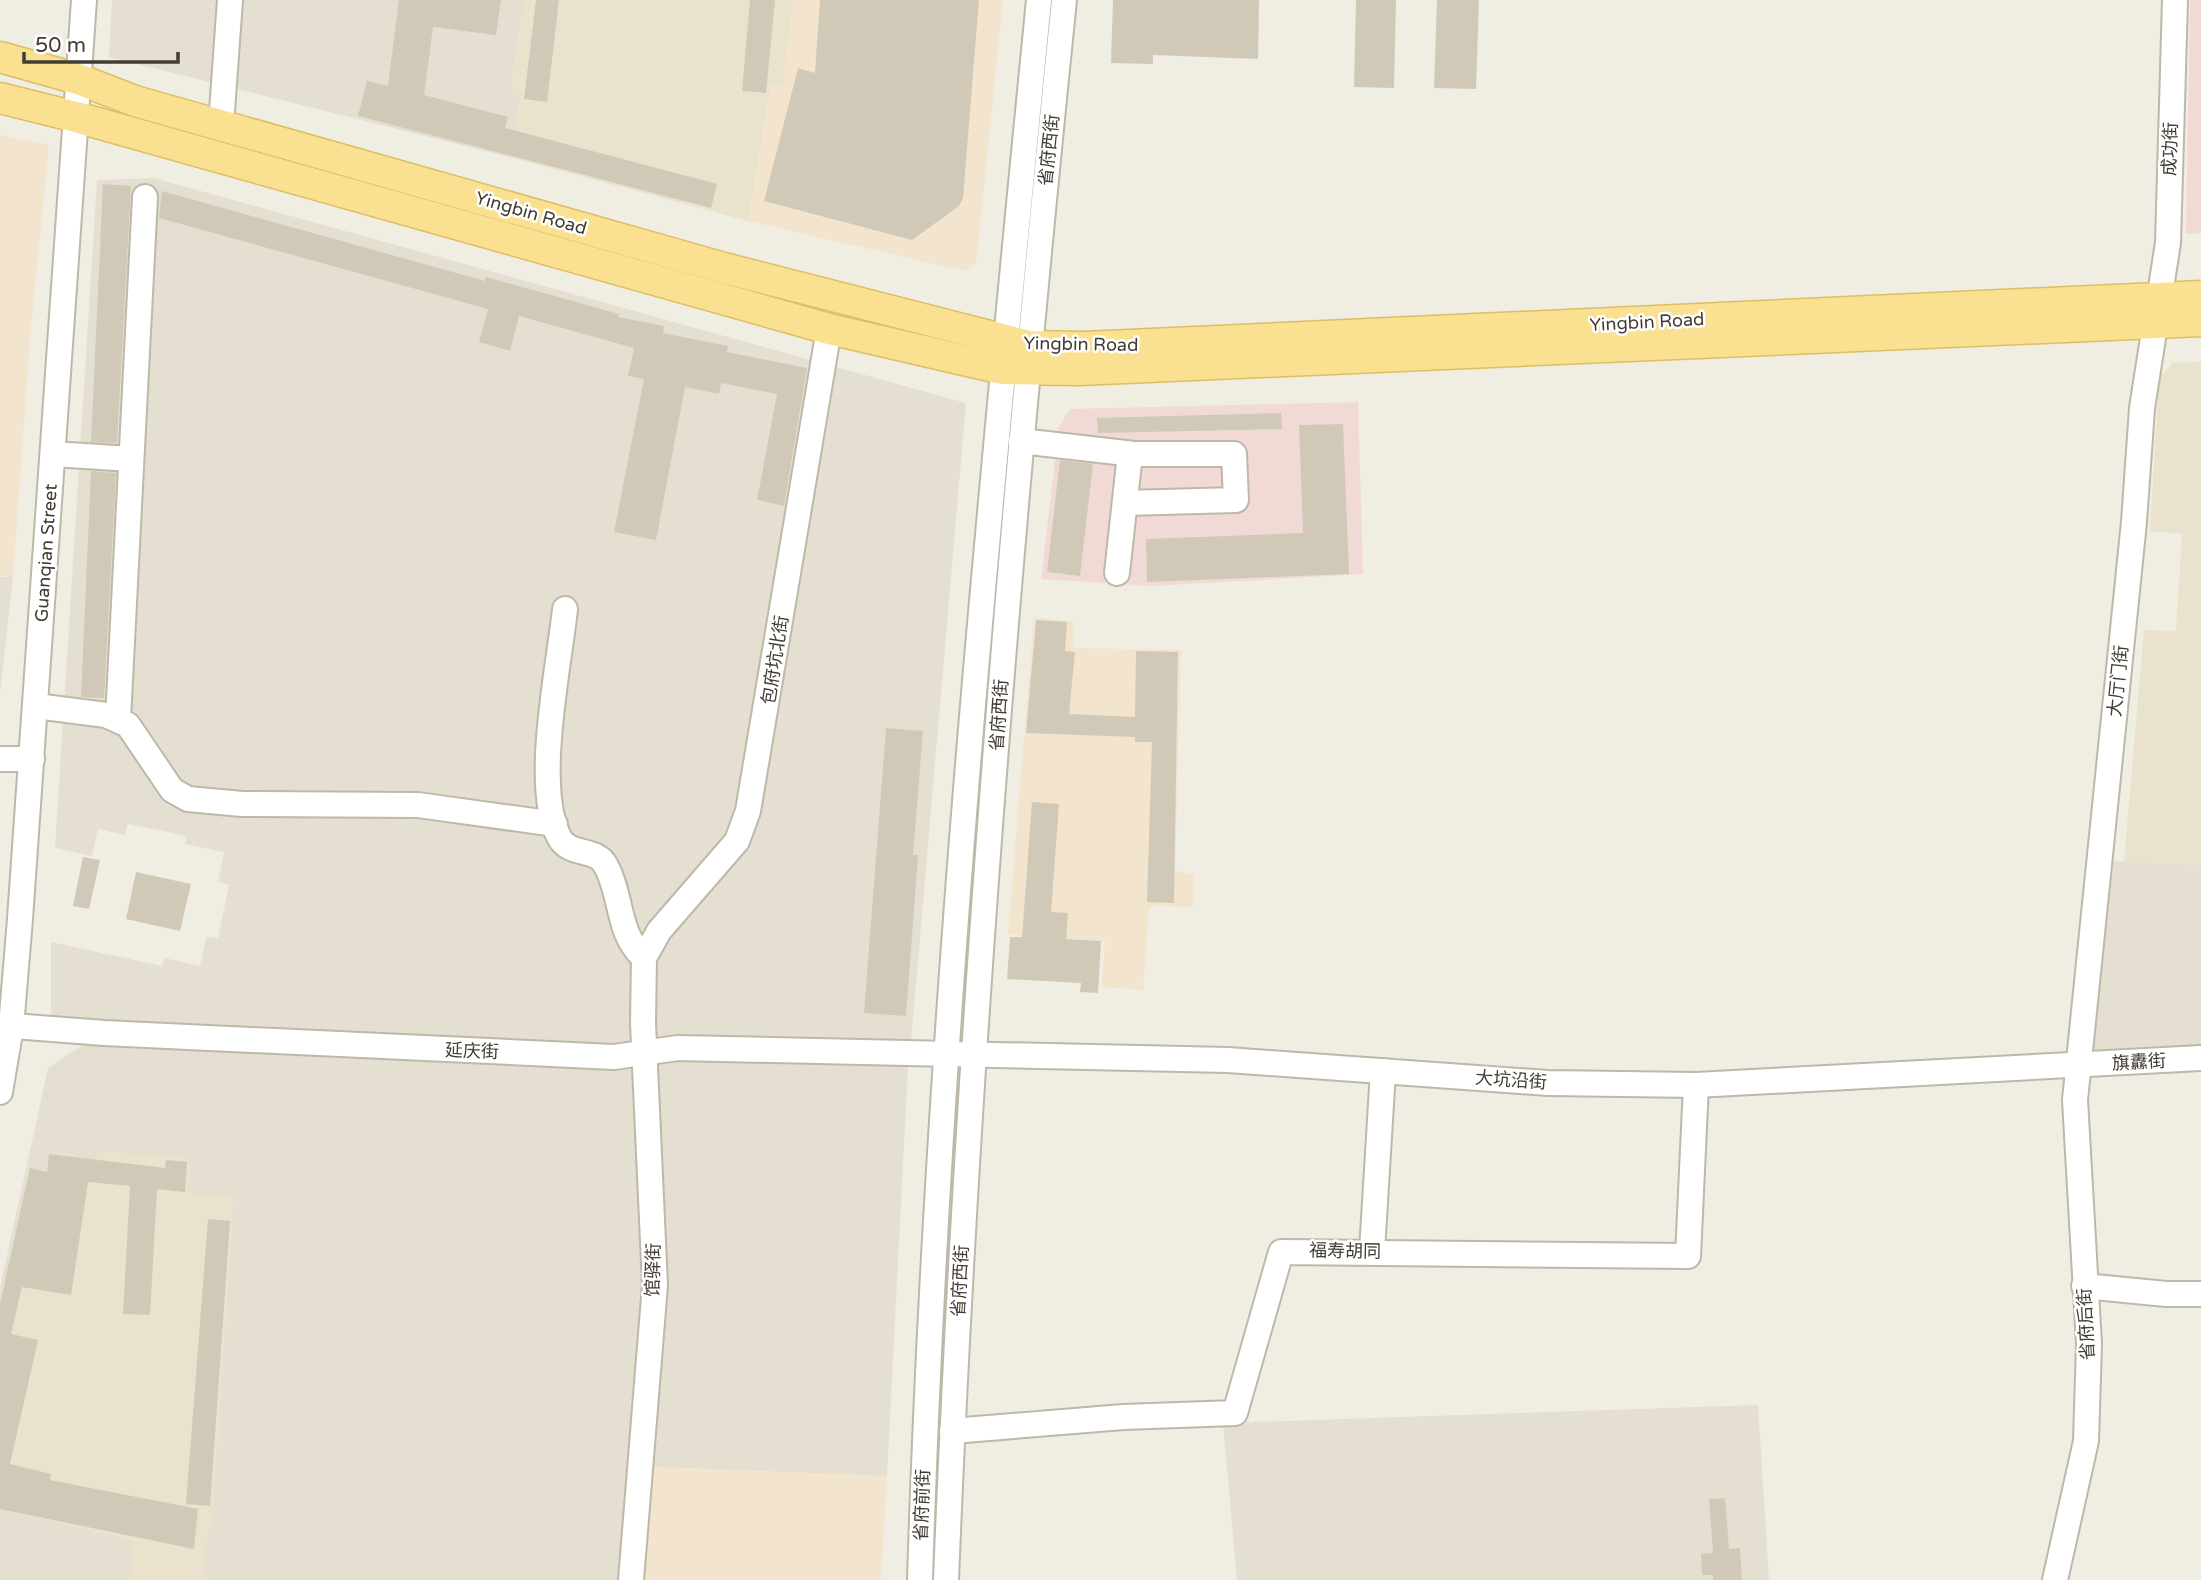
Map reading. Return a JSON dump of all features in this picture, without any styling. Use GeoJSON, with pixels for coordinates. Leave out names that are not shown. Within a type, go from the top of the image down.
{"type":"FeatureCollection","features":[{"type":"Feature","properties":{"kind":"main road","name":"Yingbin Road"},"geometry":{"type":"LineString","coordinates":[[0,57],[78,79],[135,101],[723,268],[1016,356]]}},
{"type":"Feature","properties":{"kind":"main road","name":"Yingbin Road"},"geometry":{"type":"LineString","coordinates":[[0,98],[829,328],[1016,356],[2158,310],[2201,296]]}},
{"type":"Feature","properties":{"kind":"main road","name":"Yingbin Road"},"geometry":{"type":"LineString","coordinates":[[2158,310],[2201,321]]}},
{"type":"Feature","properties":{"kind":"street","name":"Guanqian Street"},"geometry":{"type":"LineString","coordinates":[[0,1092],[32,759],[84,0]]}},
{"type":"Feature","properties":{"kind":"street"},"geometry":{"type":"LineString","coordinates":[[221,125],[230,0]]}},
{"type":"Feature","properties":{"kind":"street","name":"省府西街"},"geometry":{"type":"LineString","coordinates":[[952,1431],[973,1053],[1021,441],[1016,356],[1039,0]]}},
{"type":"Feature","properties":{"kind":"street","name":"省府西街"},"geometry":{"type":"LineString","coordinates":[[924,1429],[944,1052],[1016,356],[1064,0]]}},
{"type":"Feature","properties":{"kind":"street","name":"成功街"},"geometry":{"type":"LineString","coordinates":[[2158,310],[2168,243],[2175,0]]}},
{"type":"Feature","properties":{"kind":"street"},"geometry":{"type":"LineString","coordinates":[[118,719],[145,197]]}},
{"type":"Feature","properties":{"kind":"street","name":"大厅门街"},"geometry":{"type":"LineString","coordinates":[[2078,1065],[2131,549],[2142,408],[2158,310]]}},
{"type":"Feature","properties":{"kind":"street","name":"包府坑北街"},"geometry":{"type":"LineString","coordinates":[[644,958],[659,930],[737,841],[748,811],[829,328]]}},
{"type":"Feature","properties":{"kind":"street"},"geometry":{"type":"LineString","coordinates":[[1021,441],[1130,454],[1234,454],[1237,500],[1125,503]]}},
{"type":"Feature","properties":{"kind":"street"},"geometry":{"type":"LineString","coordinates":[[53,454],[131,459]]}},
{"type":"Feature","properties":{"kind":"street"},"geometry":{"type":"LineString","coordinates":[[1117,573],[1130,454]]}},
{"type":"Feature","properties":{"kind":"street"},"geometry":{"type":"LineString","coordinates":[[565,609],[546,774],[555,824],[559,837],[569,849],[597,856],[605,863],[621,924],[635,950],[644,958]]}},
{"type":"Feature","properties":{"kind":"street"},"geometry":{"type":"LineString","coordinates":[[36,706],[106,715],[128,725],[172,790],[188,799],[242,804],[418,804],[555,824]]}},
{"type":"Feature","properties":{"kind":"street"},"geometry":{"type":"LineString","coordinates":[[0,759],[32,759]]}},
{"type":"Feature","properties":{"kind":"street","name":"馆驿街"},"geometry":{"type":"LineString","coordinates":[[631,1580],[655,1285],[644,1053],[644,958]]}},
{"type":"Feature","properties":{"kind":"street","name":"延庆街"},"geometry":{"type":"LineString","coordinates":[[5,1026],[587,1056],[678,1048],[944,1052]]}},
{"type":"Feature","properties":{"kind":"street","name":"大坑沿街"},"geometry":{"type":"LineString","coordinates":[[944,1052],[1228,1060],[1548,1083],[1696,1085],[2078,1065]]}},
{"type":"Feature","properties":{"kind":"street","name":"旗纛街"},"geometry":{"type":"LineString","coordinates":[[2078,1065],[2201,1058]]}},
{"type":"Feature","properties":{"kind":"street","name":"省府后街"},"geometry":{"type":"LineString","coordinates":[[2055,1580],[2085,1441],[2089,1344],[2074,1119],[2078,1065]]}},
{"type":"Feature","properties":{"kind":"street"},"geometry":{"type":"LineString","coordinates":[[1372,1251],[1383,1071]]}},
{"type":"Feature","properties":{"kind":"street","name":"福寿胡同"},"geometry":{"type":"LineString","coordinates":[[952,1431],[1123,1418],[1235,1413],[1281,1252],[1688,1256],[1696,1085]]}},
{"type":"Feature","properties":{"kind":"street"},"geometry":{"type":"LineString","coordinates":[[2084,1286],[2166,1294],[2201,1294]]}},
{"type":"Feature","properties":{"kind":"street","name":"省府前街"},"geometry":{"type":"LineString","coordinates":[[920,1580],[924,1429]]}},
{"type":"Feature","properties":{"kind":"street","name":"省府前街"},"geometry":{"type":"LineString","coordinates":[[946,1580],[952,1431]]}},
{"type":"Feature","properties":{"kind":"shaded area"},"geometry":{"type":"Polygon","coordinates":[[[112,0],[524,0],[511,85],[522,93],[509,157],[109,57],[112,0]]]}},
{"type":"Feature","properties":{"kind":"shaded area"},"geometry":{"type":"Polygon","coordinates":[[[524,0],[793,0],[782,86],[771,84],[748,221],[509,157],[522,94],[511,85],[524,0]]]}},
{"type":"Feature","properties":{"kind":"shaded area"},"geometry":{"type":"Polygon","coordinates":[[[793,0],[1003,0],[976,264],[965,271],[748,221],[771,84],[782,85],[793,0]]]}},
{"type":"Feature","properties":{"kind":"shaded area"},"geometry":{"type":"Polygon","coordinates":[[[2190,0],[2201,0],[2201,233],[2186,234],[2190,0]]]}},
{"type":"Feature","properties":{"kind":"shaded area"},"geometry":{"type":"Polygon","coordinates":[[[0,135],[49,145],[30,337],[13,577],[0,576],[0,135]]]}},
{"type":"Feature","properties":{"kind":"shaded area"},"geometry":{"type":"Polygon","coordinates":[[[154,178],[966,403],[911,1042],[627,1051],[51,1019],[51,942],[162,966],[164,958],[200,966],[206,937],[218,938],[229,885],[218,882],[224,852],[185,844],[186,836],[128,824],[125,835],[98,829],[92,856],[55,848],[97,180],[154,178]]]}},
{"type":"Feature","properties":{"kind":"shaded area"},"geometry":{"type":"Polygon","coordinates":[[[2201,362],[2201,865],[2124,862],[2144,630],[2176,631],[2182,534],[2150,531],[2159,378],[2173,363],[2201,362]]]}},
{"type":"Feature","properties":{"kind":"shaded area"},"geometry":{"type":"Polygon","coordinates":[[[1358,402],[1363,574],[1152,586],[1041,579],[1059,427],[1070,409],[1358,402]]]}},
{"type":"Feature","properties":{"kind":"shaded area"},"geometry":{"type":"Polygon","coordinates":[[[0,577],[13,577],[0,693],[0,577]]]}},
{"type":"Feature","properties":{"kind":"shaded area"},"geometry":{"type":"Polygon","coordinates":[[[1034,617],[1074,622],[1073,648],[1181,650],[1175,871],[1193,874],[1193,907],[1149,906],[1143,990],[1102,987],[1105,941],[1008,934],[1034,617]]]}},
{"type":"Feature","properties":{"kind":"shaded area"},"geometry":{"type":"Polygon","coordinates":[[[2109,861],[2201,865],[2201,1046],[2087,1050],[2109,861]]]}},
{"type":"Feature","properties":{"kind":"shaded area"},"geometry":{"type":"Polygon","coordinates":[[[84,1044],[674,1054],[908,1066],[887,1476],[653,1467],[652,1475],[632,1473],[623,1580],[0,1580],[0,1288],[48,1068],[84,1044]]]}},
{"type":"Feature","properties":{"kind":"shaded area"},"geometry":{"type":"Polygon","coordinates":[[[50,1150],[96,1160],[97,1151],[191,1159],[188,1193],[234,1197],[213,1511],[203,1562],[203,1580],[130,1580],[133,1541],[0,1509],[11,1334],[22,1287],[29,1288],[50,1150]]]}},
{"type":"Feature","properties":{"kind":"shaded area"},"geometry":{"type":"Polygon","coordinates":[[[1758,1405],[1769,1580],[1237,1580],[1223,1423],[1758,1405]]]}},
{"type":"Feature","properties":{"kind":"shaded area"},"geometry":{"type":"Polygon","coordinates":[[[653,1467],[887,1476],[881,1580],[643,1580],[653,1467]]]}},
{"type":"Feature","properties":{"kind":"building"},"geometry":{"type":"Polygon","coordinates":[[[399,0],[501,0],[496,35],[433,27],[424,95],[508,117],[505,128],[717,184],[711,208],[358,116],[367,81],[388,86],[399,0]]]}},
{"type":"Feature","properties":{"kind":"building"},"geometry":{"type":"Polygon","coordinates":[[[536,0],[559,0],[547,102],[524,99],[536,0]]]}},
{"type":"Feature","properties":{"kind":"building"},"geometry":{"type":"Polygon","coordinates":[[[750,0],[775,0],[766,93],[742,91],[750,0]]]}},
{"type":"Feature","properties":{"kind":"building"},"geometry":{"type":"Polygon","coordinates":[[[820,0],[979,0],[963,198],[959,206],[912,240],[764,201],[798,68],[815,73],[820,0]]]}},
{"type":"Feature","properties":{"kind":"building"},"geometry":{"type":"Polygon","coordinates":[[[1113,0],[1259,0],[1258,59],[1153,55],[1153,64],[1111,63],[1113,0]]]}},
{"type":"Feature","properties":{"kind":"building"},"geometry":{"type":"Polygon","coordinates":[[[1356,0],[1396,0],[1394,88],[1354,87],[1356,0]]]}},
{"type":"Feature","properties":{"kind":"building"},"geometry":{"type":"Polygon","coordinates":[[[1437,0],[1479,0],[1476,89],[1434,88],[1437,0]]]}},
{"type":"Feature","properties":{"kind":"building"},"geometry":{"type":"Polygon","coordinates":[[[103,184],[131,186],[117,443],[91,442],[103,184]]]}},
{"type":"Feature","properties":{"kind":"building"},"geometry":{"type":"Polygon","coordinates":[[[162,191],[485,281],[486,277],[619,314],[618,317],[664,326],[663,333],[728,346],[727,352],[807,368],[784,506],[757,500],[777,394],[721,383],[719,394],[685,387],[656,540],[614,532],[644,379],[628,376],[634,348],[519,316],[510,351],[479,342],[488,309],[159,218],[162,191]]]}},
{"type":"Feature","properties":{"kind":"building"},"geometry":{"type":"Polygon","coordinates":[[[1281,413],[1282,429],[1098,433],[1097,418],[1281,413]]]}},
{"type":"Feature","properties":{"kind":"building"},"geometry":{"type":"Polygon","coordinates":[[[1343,424],[1349,574],[1147,582],[1146,539],[1303,533],[1299,425],[1343,424]]]}},
{"type":"Feature","properties":{"kind":"building"},"geometry":{"type":"Polygon","coordinates":[[[1060,460],[1093,464],[1080,576],[1047,572],[1060,460]]]}},
{"type":"Feature","properties":{"kind":"building"},"geometry":{"type":"Polygon","coordinates":[[[91,471],[116,473],[104,698],[81,697],[91,471]]]}},
{"type":"Feature","properties":{"kind":"building"},"geometry":{"type":"Polygon","coordinates":[[[1036,620],[1067,622],[1065,651],[1075,652],[1069,714],[1135,717],[1136,651],[1178,652],[1174,903],[1147,902],[1152,742],[1135,742],[1135,737],[1026,733],[1036,620]]]}},
{"type":"Feature","properties":{"kind":"building"},"geometry":{"type":"Polygon","coordinates":[[[886,728],[923,731],[913,855],[918,855],[906,1016],[864,1013],[886,728]]]}},
{"type":"Feature","properties":{"kind":"building"},"geometry":{"type":"Polygon","coordinates":[[[1032,802],[1059,804],[1051,912],[1068,913],[1066,939],[1101,941],[1098,993],[1080,992],[1081,983],[1007,979],[1010,937],[1022,937],[1032,802]]]}},
{"type":"Feature","properties":{"kind":"building"},"geometry":{"type":"Polygon","coordinates":[[[83,857],[100,860],[89,909],[73,906],[83,857]]]}},
{"type":"Feature","properties":{"kind":"building"},"geometry":{"type":"Polygon","coordinates":[[[136,872],[191,884],[180,931],[126,919],[136,872]]]}},
{"type":"Feature","properties":{"kind":"building"},"geometry":{"type":"Polygon","coordinates":[[[49,1154],[165,1168],[166,1160],[187,1162],[185,1192],[157,1189],[150,1315],[123,1314],[130,1186],[88,1182],[71,1295],[22,1287],[11,1334],[38,1340],[10,1464],[51,1474],[50,1480],[198,1509],[194,1549],[0,1509],[0,1304],[30,1168],[47,1172],[49,1154]]]}},
{"type":"Feature","properties":{"kind":"building"},"geometry":{"type":"Polygon","coordinates":[[[208,1219],[230,1221],[210,1506],[186,1504],[208,1219]]]}},
{"type":"Feature","properties":{"kind":"building"},"geometry":{"type":"Polygon","coordinates":[[[1725,1498],[1729,1549],[1740,1548],[1742,1580],[1713,1580],[1713,1575],[1702,1575],[1701,1554],[1713,1553],[1709,1499],[1725,1498]]]}}]}
